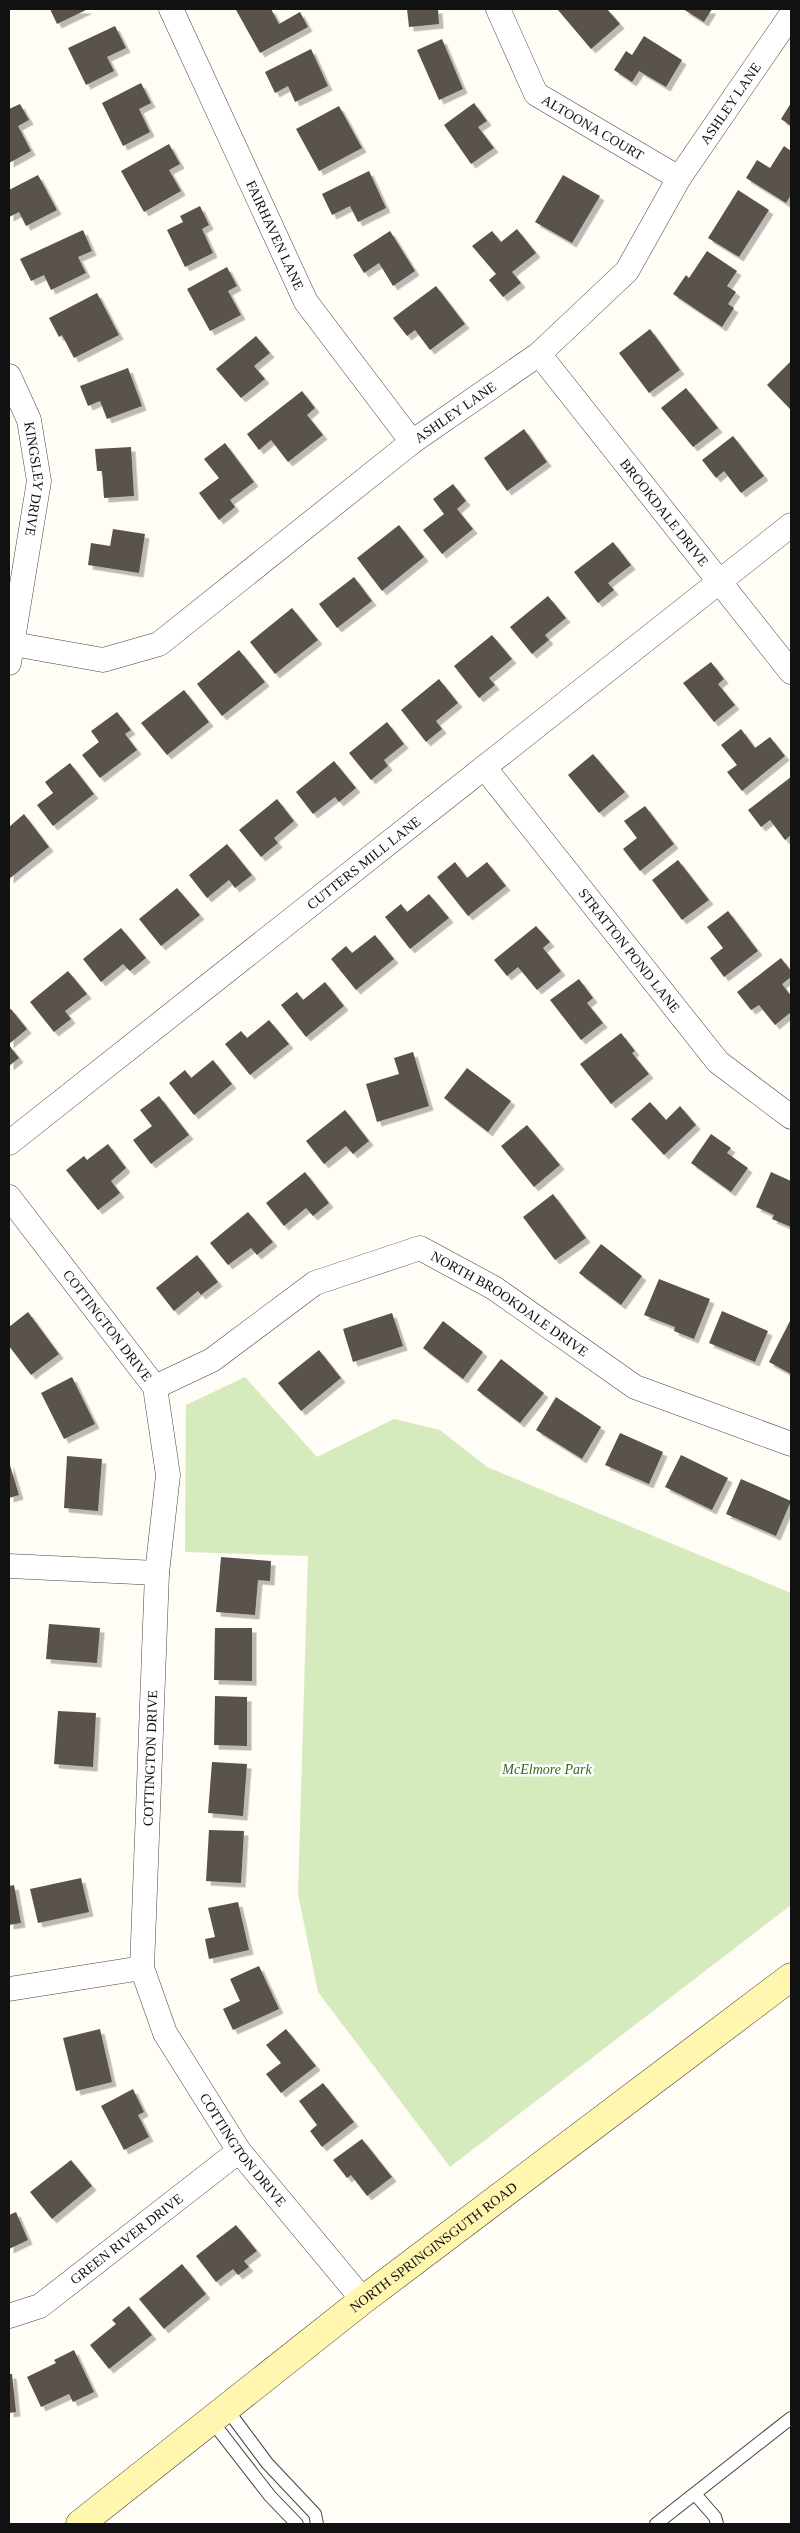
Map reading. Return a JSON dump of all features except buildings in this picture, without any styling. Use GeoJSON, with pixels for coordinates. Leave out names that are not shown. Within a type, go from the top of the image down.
{"type":"FeatureCollection","features":[{"type":"Feature","properties":{"kind":"street","name":"FAIRHAVEN LANE"},"geometry":{"type":"LineString","coordinates":[[170,9],[306,302],[412,442]]}},
{"type":"Feature","properties":{"kind":"street","name":"ALTOONA COURT"},"geometry":{"type":"LineString","coordinates":[[498,9],[536,94],[679,178]]}},
{"type":"Feature","properties":{"kind":"street","name":"ASHLEY LANE"},"geometry":{"type":"LineString","coordinates":[[11,653],[103,660],[159,644],[412,442],[539,354],[627,271],[679,178],[791,16]]}},
{"type":"Feature","properties":{"kind":"street","name":"BROOKDALE DRIVE"},"geometry":{"type":"LineString","coordinates":[[539,354],[791,672]]}},
{"type":"Feature","properties":{"kind":"street","name":"KINGSLEY DRIVE"},"geometry":{"type":"LineString","coordinates":[[9,376],[29,420],[39,481],[11,653]]}},
{"type":"Feature","properties":{"kind":"street","name":"CUTTERS MILL LANE"},"geometry":{"type":"LineString","coordinates":[[9,1143],[484,767],[721,583],[791,525]]}},
{"type":"Feature","properties":{"kind":"street","name":"STRATTON POND LANE"},"geometry":{"type":"LineString","coordinates":[[484,767],[718,1062],[791,1117]]}},
{"type":"Feature","properties":{"kind":"street","name":"COTTINGTON DRIVE"},"geometry":{"type":"LineString","coordinates":[[9,1197],[154,1387],[168,1475],[158,1573],[142,1968],[165,2032],[239,2151],[363,2300]]}},
{"type":"Feature","properties":{"kind":"street","name":"NORTH BROOKDALE DRIVE"},"geometry":{"type":"LineString","coordinates":[[154,1387],[212,1360],[315,1283],[420,1248],[494,1288],[635,1387],[791,1444]]}},
{"type":"Feature","properties":{"kind":"street"},"geometry":{"type":"LineString","coordinates":[[9,1566],[158,1573]]}},
{"type":"Feature","properties":{"kind":"street"},"geometry":{"type":"LineString","coordinates":[[9,1989],[142,1968]]}},
{"type":"Feature","properties":{"kind":"street","name":"NORTH SPRINGINSGUTH ROAD"},"geometry":{"type":"LineString","coordinates":[[80,2524],[363,2300],[791,1977]]}},
{"type":"Feature","properties":{"kind":"street","name":"GREEN RIVER DRIVE"},"geometry":{"type":"LineString","coordinates":[[9,2316],[40,2306],[239,2151]]}},
{"type":"Feature","properties":{"kind":"lane"},"geometry":{"type":"LineString","coordinates":[[219,2414],[270,2496],[297,2524]]}},
{"type":"Feature","properties":{"kind":"lane"},"geometry":{"type":"LineString","coordinates":[[219,2414],[315,2514],[316,2524]]}},
{"type":"Feature","properties":{"kind":"lane"},"geometry":{"type":"LineString","coordinates":[[656,2524],[791,2418]]}},
{"type":"Feature","properties":{"kind":"lane"},"geometry":{"type":"LineString","coordinates":[[695,2494],[715,2517],[717,2524]]}},
{"type":"Feature","properties":{"kind":"green space","name":"McElmore Park"},"geometry":{"type":"Polygon","coordinates":[[[245,1377],[317,1457],[394,1419],[440,1430],[487,1467],[791,1593],[791,1905],[450,2167],[318,1992],[298,1894],[308,1556],[185,1552],[186,1405],[245,1377]]]}}]}
